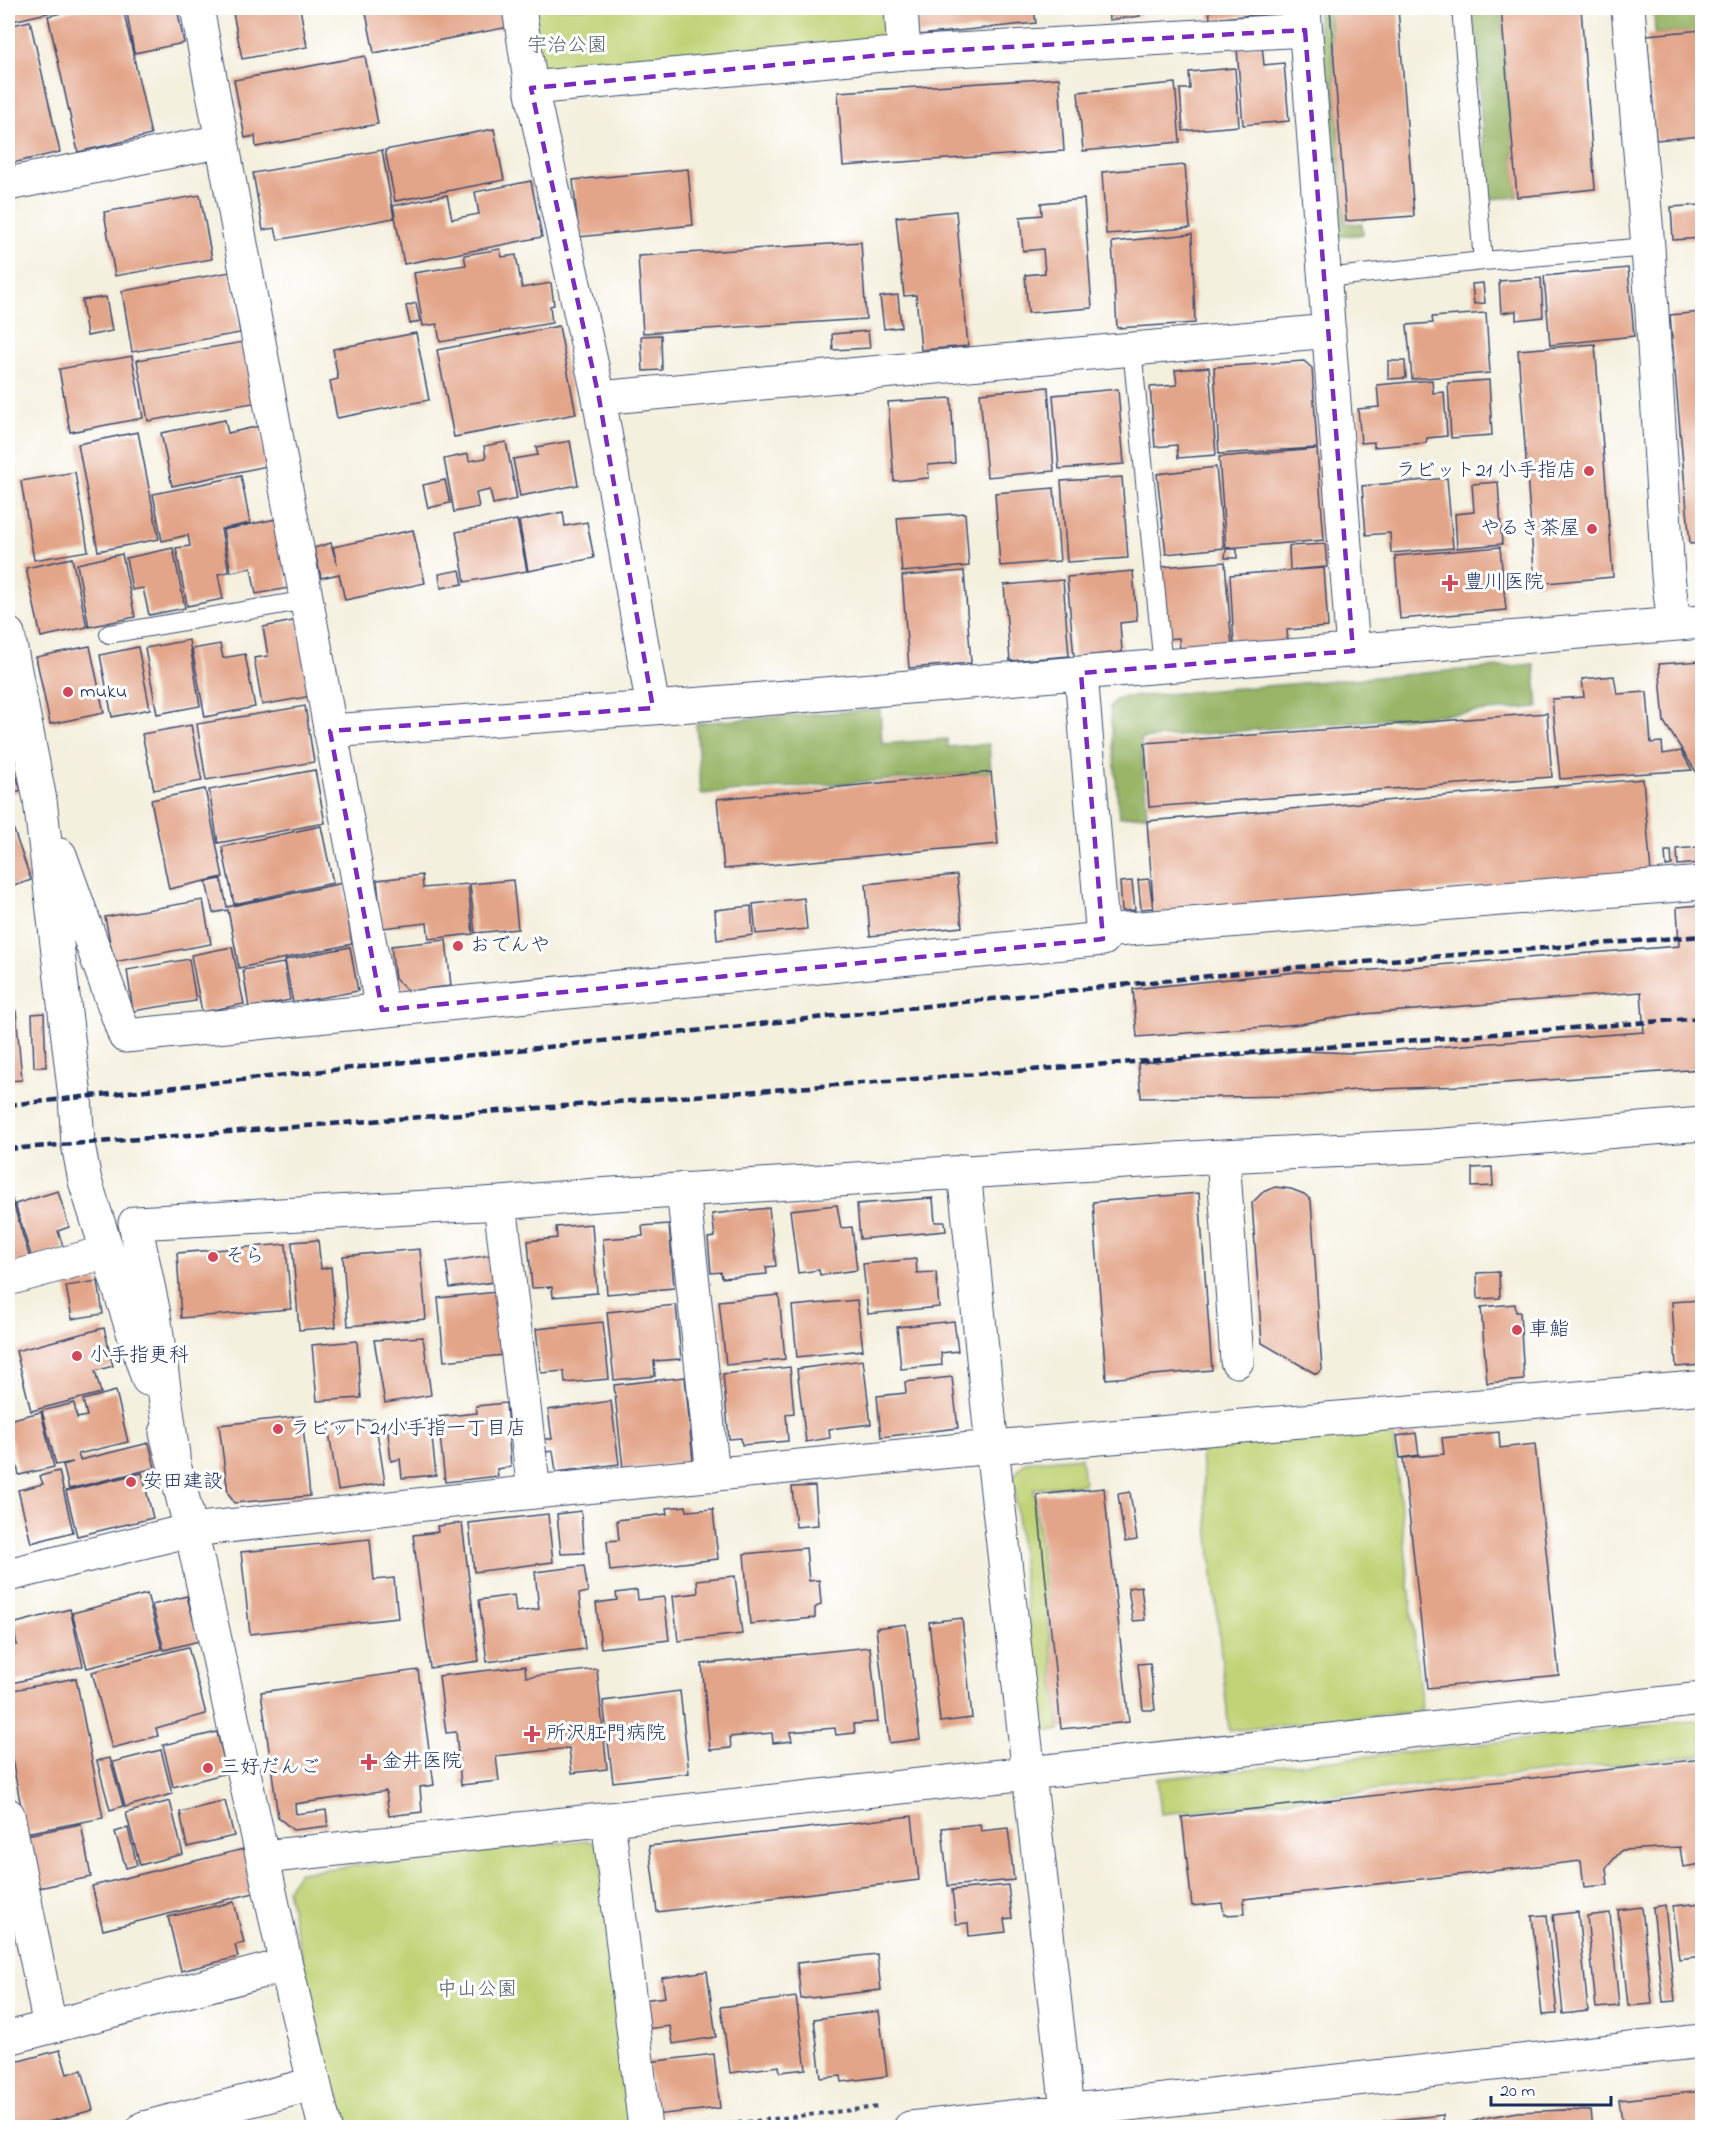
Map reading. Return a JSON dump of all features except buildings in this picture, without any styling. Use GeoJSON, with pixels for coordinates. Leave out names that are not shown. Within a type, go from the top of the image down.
{"type":"FeatureCollection","features":[{"type":"Feature","properties":{"kind":"street"},"geometry":{"type":"LineString","coordinates":[[197,8],[382,1010]]}},
{"type":"Feature","properties":{"kind":"street"},"geometry":{"type":"LineString","coordinates":[[519,8],[531,88],[599,398],[653,708]]}},
{"type":"Feature","properties":{"kind":"street"},"geometry":{"type":"LineString","coordinates":[[901,8],[904,53]]}},
{"type":"Feature","properties":{"kind":"street"},"geometry":{"type":"LineString","coordinates":[[330,731],[653,708],[1688,623],[1668,576],[1648,248],[1628,8]]}},
{"type":"Feature","properties":{"kind":"street"},"geometry":{"type":"LineString","coordinates":[[531,88],[1304,19],[1353,651]]}},
{"type":"Feature","properties":{"kind":"street"},"geometry":{"type":"LineString","coordinates":[[8,184],[222,141]]}},
{"type":"Feature","properties":{"kind":"street"},"geometry":{"type":"LineString","coordinates":[[599,398],[1329,331]]}},
{"type":"Feature","properties":{"kind":"street"},"geometry":{"type":"LineString","coordinates":[[8,634],[40,800],[75,1097],[78,1144],[85,1181],[173,1455],[192,1530],[286,1965],[325,2127]]}},
{"type":"Feature","properties":{"kind":"street"},"geometry":{"type":"LineString","coordinates":[[40,800],[125,1036],[1103,939],[1082,673]]}},
{"type":"Feature","properties":{"kind":"street"},"geometry":{"type":"LineString","coordinates":[[1103,931],[1702,883]]}},
{"type":"Feature","properties":{"kind":"street"},"geometry":{"type":"LineString","coordinates":[[173,1455],[154,1314],[135,1223],[500,1203],[964,1171],[1431,1146],[1702,1124]]}},
{"type":"Feature","properties":{"kind":"street"},"geometry":{"type":"LineString","coordinates":[[1223,1156],[1237,1361]]}},
{"type":"Feature","properties":{"kind":"street"},"geometry":{"type":"LineString","coordinates":[[964,1171],[992,1447],[1068,2119]]}},
{"type":"Feature","properties":{"kind":"street"},"geometry":{"type":"LineString","coordinates":[[683,1189],[713,1475]]}},
{"type":"Feature","properties":{"kind":"street"},"geometry":{"type":"LineString","coordinates":[[500,1203],[534,1492]]}},
{"type":"Feature","properties":{"kind":"street"},"geometry":{"type":"LineString","coordinates":[[8,1279],[106,1252]]}},
{"type":"Feature","properties":{"kind":"street"},"geometry":{"type":"LineString","coordinates":[[8,1575],[192,1530],[534,1492],[992,1447],[1702,1389]]}},
{"type":"Feature","properties":{"kind":"street"},"geometry":{"type":"LineString","coordinates":[[264,1857],[1702,1699]]}},
{"type":"Feature","properties":{"kind":"street"},"geometry":{"type":"LineString","coordinates":[[8,1815],[50,2027]]}},
{"type":"Feature","properties":{"kind":"street"},"geometry":{"type":"LineString","coordinates":[[608,1819],[645,2127]]}},
{"type":"Feature","properties":{"kind":"street"},"geometry":{"type":"LineString","coordinates":[[8,2038],[286,1965]]}},
{"type":"Feature","properties":{"kind":"street"},"geometry":{"type":"LineString","coordinates":[[910,2127],[1068,2119],[1702,2041]]}},
{"type":"Feature","properties":{"kind":"street"},"geometry":{"type":"LineString","coordinates":[[144,2127],[313,2084]]}},
{"type":"Feature","properties":{"kind":"lane"},"geometry":{"type":"LineString","coordinates":[[1461,8],[1483,261]]}},
{"type":"Feature","properties":{"kind":"lane"},"geometry":{"type":"LineString","coordinates":[[1325,278],[1483,261],[1648,248]]}},
{"type":"Feature","properties":{"kind":"lane"},"geometry":{"type":"LineString","coordinates":[[1132,348],[1163,667]]}},
{"type":"Feature","properties":{"kind":"lane"},"geometry":{"type":"LineString","coordinates":[[109,634],[306,600]]}},
{"type":"Feature","properties":{"kind":"highlighted area"},"geometry":{"type":"Polygon","coordinates":[[[1305,30],[1353,651],[1081,673],[1103,939],[382,1010],[330,731],[653,708],[599,398],[531,88],[904,53],[1305,30]]]}},
{"type":"Feature","properties":{"kind":"green space","name":"宇治公園"},"geometry":{"type":"Polygon","coordinates":[[[525,8],[893,8],[897,51],[531,88],[525,8]]]}},
{"type":"Feature","properties":{"kind":"green space"},"geometry":{"type":"Polygon","coordinates":[[[1317,8],[1329,8],[1345,223],[1362,224],[1363,234],[1334,237],[1317,8]]]}},
{"type":"Feature","properties":{"kind":"green space"},"geometry":{"type":"Polygon","coordinates":[[[1472,8],[1501,8],[1517,197],[1488,199],[1472,8]]]}},
{"type":"Feature","properties":{"kind":"green space"},"geometry":{"type":"Polygon","coordinates":[[[1654,8],[1702,8],[1702,31],[1655,34],[1654,8]]]}},
{"type":"Feature","properties":{"kind":"green space"},"geometry":{"type":"Polygon","coordinates":[[[1534,664],[1538,707],[1141,739],[1147,815],[1119,817],[1110,707],[1117,698],[1534,664]]]}},
{"type":"Feature","properties":{"kind":"green space"},"geometry":{"type":"Polygon","coordinates":[[[880,709],[882,744],[947,739],[948,747],[989,744],[991,772],[701,794],[696,723],[880,709]]]}},
{"type":"Feature","properties":{"kind":"green space"},"geometry":{"type":"Polygon","coordinates":[[[1393,1431],[1422,1711],[1229,1731],[1200,1447],[1393,1431]]]}},
{"type":"Feature","properties":{"kind":"green space"},"geometry":{"type":"Polygon","coordinates":[[[1081,1457],[1084,1484],[1034,1489],[1060,1730],[1040,1732],[1013,1477],[1025,1462],[1081,1457]]]}},
{"type":"Feature","properties":{"kind":"green space"},"geometry":{"type":"Polygon","coordinates":[[[1702,1720],[1702,1755],[1161,1814],[1157,1779],[1702,1720]]]}},
{"type":"Feature","properties":{"kind":"green space","name":"中山公園"},"geometry":{"type":"Polygon","coordinates":[[[587,1840],[600,1847],[630,2122],[580,2128],[339,2127],[287,1889],[299,1872],[587,1840]]]}},
{"type":"Feature","properties":{"kind":"railway"},"geometry":{"type":"LineString","coordinates":[[8,1105],[1299,967],[1702,936]]}},
{"type":"Feature","properties":{"kind":"railway"},"geometry":{"type":"LineString","coordinates":[[8,1149],[1702,1018]]}},
{"type":"Feature","properties":{"kind":"place","name":"ラビット21 小手指店"},"geometry":{"type":"Point","coordinates":[1589,471]}},
{"type":"Feature","properties":{"kind":"place","name":"やるき茶屋"},"geometry":{"type":"Point","coordinates":[1592,529]}},
{"type":"Feature","properties":{"kind":"place","name":"豊川医院"},"geometry":{"type":"Point","coordinates":[1450,583]}},
{"type":"Feature","properties":{"kind":"place","name":"muku"},"geometry":{"type":"Point","coordinates":[68,692]}},
{"type":"Feature","properties":{"kind":"place","name":"おでんや"},"geometry":{"type":"Point","coordinates":[458,946]}},
{"type":"Feature","properties":{"kind":"place","name":"そら"},"geometry":{"type":"Point","coordinates":[213,1257]}},
{"type":"Feature","properties":{"kind":"place","name":"車鮨"},"geometry":{"type":"Point","coordinates":[1517,1330]}},
{"type":"Feature","properties":{"kind":"place","name":"小手指更科"},"geometry":{"type":"Point","coordinates":[77,1356]}},
{"type":"Feature","properties":{"kind":"place","name":"ラビット21小手指一丁目店"},"geometry":{"type":"Point","coordinates":[278,1429]}},
{"type":"Feature","properties":{"kind":"place","name":"安田建設"},"geometry":{"type":"Point","coordinates":[131,1482]}},
{"type":"Feature","properties":{"kind":"place","name":"所沢肛門病院"},"geometry":{"type":"Point","coordinates":[532,1734]}},
{"type":"Feature","properties":{"kind":"place","name":"金井医院"},"geometry":{"type":"Point","coordinates":[369,1762]}},
{"type":"Feature","properties":{"kind":"place","name":"三好だんご"},"geometry":{"type":"Point","coordinates":[208,1768]}}]}
